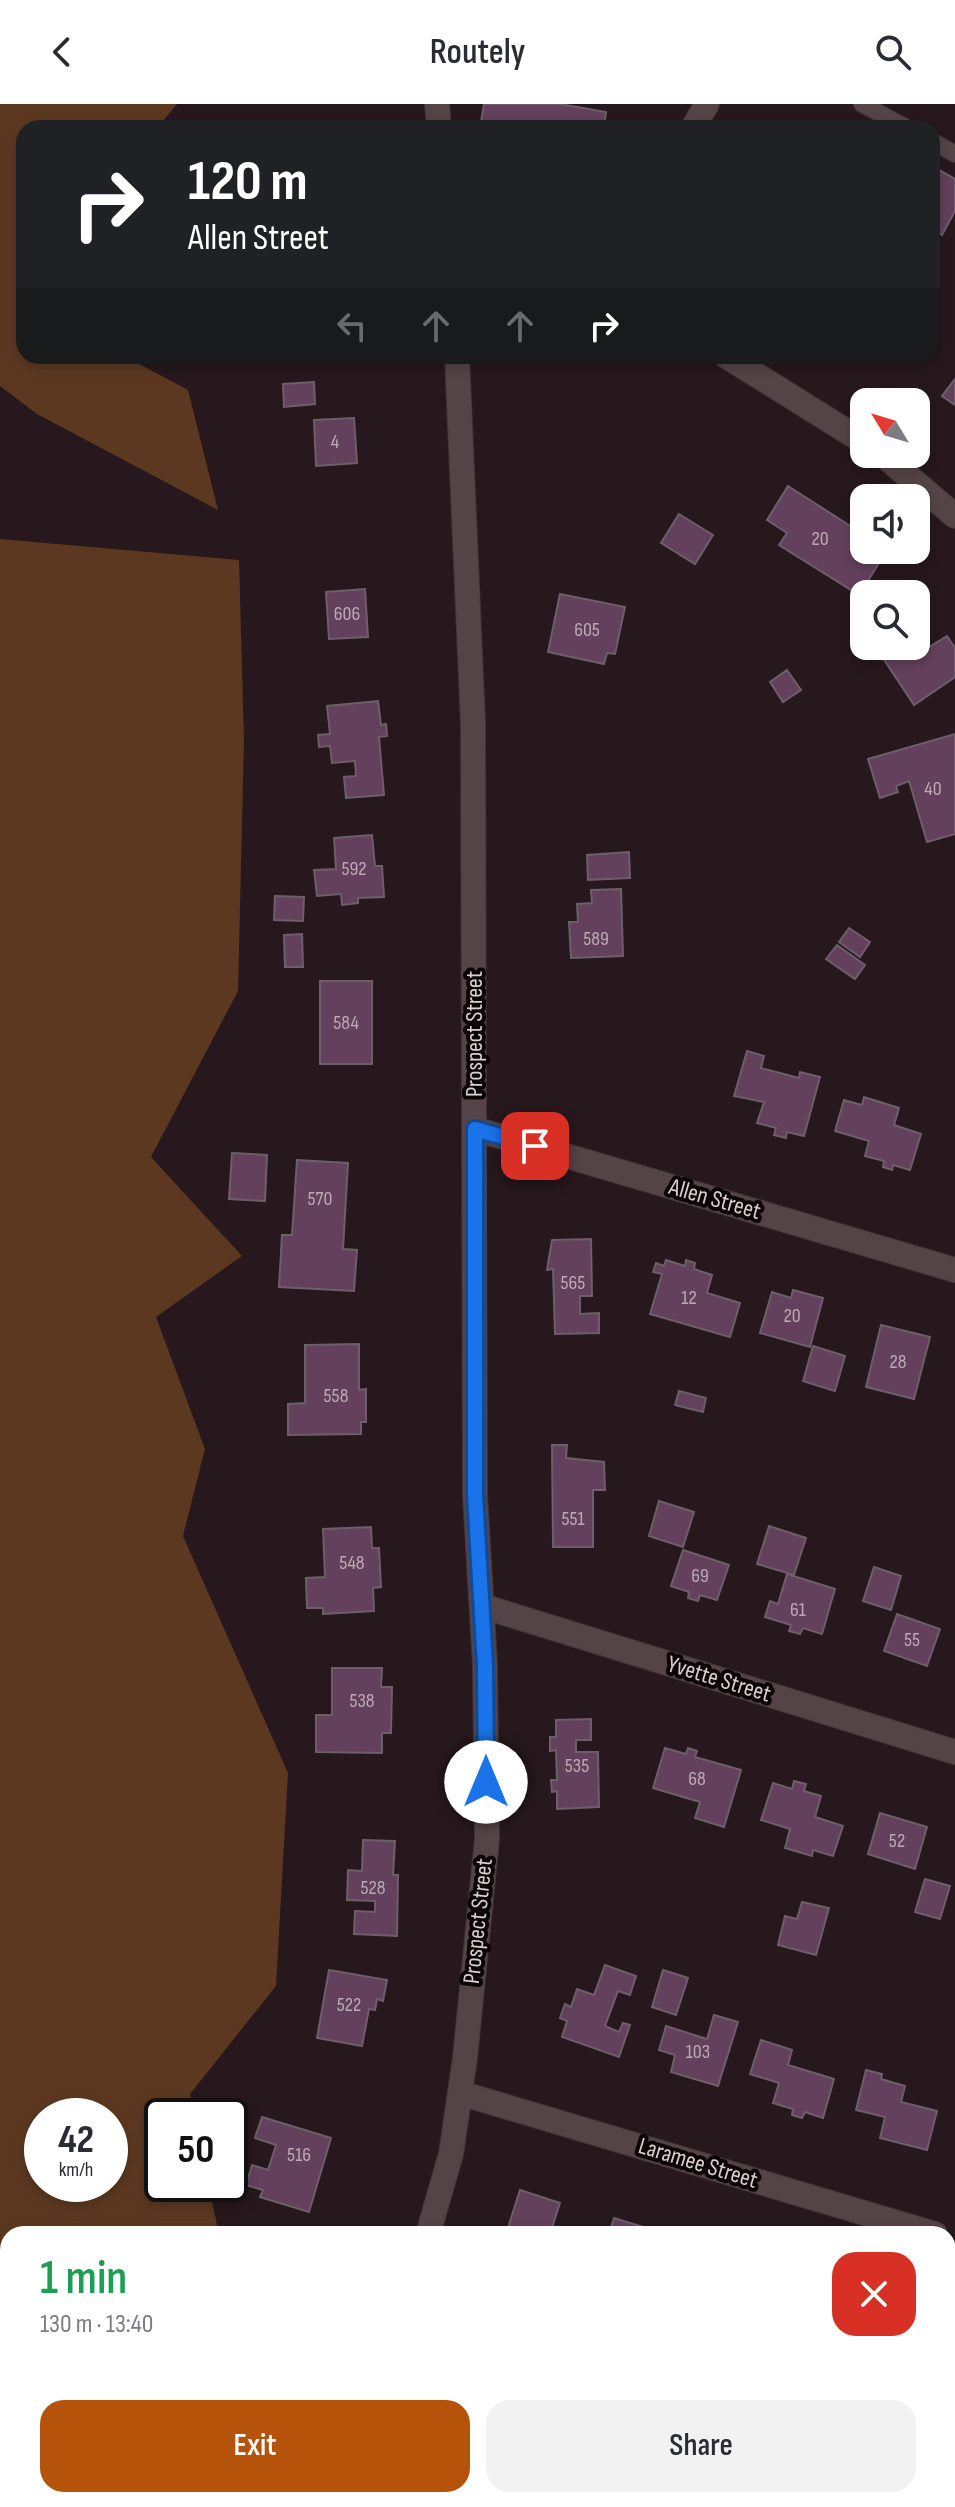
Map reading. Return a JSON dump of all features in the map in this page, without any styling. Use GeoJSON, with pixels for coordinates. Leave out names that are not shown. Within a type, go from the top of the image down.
{"type":"FeatureCollection","features":[{"type":"Feature","properties":{"kind":"main road","name":"Prospect Street"},"geometry":{"type":"LineString","coordinates":[[430,2226],[451,2154],[460,2093],[487,1839],[482,1606],[475,1494],[473,723],[457,364]]}},
{"type":"Feature","properties":{"kind":"main road"},"geometry":{"type":"LineString","coordinates":[[739,364],[850,433]]}},
{"type":"Feature","properties":{"kind":"main road"},"geometry":{"type":"LineString","coordinates":[[898,468],[955,516]]}},
{"type":"Feature","properties":{"kind":"main road","name":"Allen Street"},"geometry":{"type":"LineString","coordinates":[[475,1129],[955,1270]]}},
{"type":"Feature","properties":{"kind":"main road","name":"Yvette Street"},"geometry":{"type":"LineString","coordinates":[[482,1606],[955,1752]]}},
{"type":"Feature","properties":{"kind":"main road","name":"Laramee Street"},"geometry":{"type":"LineString","coordinates":[[460,2093],[908,2226]]}},
{"type":"Feature","properties":{"kind":"lane"},"geometry":{"type":"LineString","coordinates":[[862,104],[892,120]]}},
{"type":"Feature","properties":{"kind":"shaded area"},"geometry":{"type":"Polygon","coordinates":[[[0,104],[177,104],[164,120],[16,120],[16,364],[139,364],[188,390],[218,510],[37,414],[0,386],[0,104]]]}},
{"type":"Feature","properties":{"kind":"shaded area"},"geometry":{"type":"Polygon","coordinates":[[[0,539],[239,560],[244,740],[238,991],[151,1157],[242,1256],[156,1317],[205,1449],[183,1536],[288,1773],[276,1986],[190,2094],[191,2098],[144,2098],[144,2202],[212,2202],[217,2226],[0,2226],[0,539]]]}},
{"type":"Feature","properties":{"kind":"building"},"geometry":{"type":"Polygon","coordinates":[[[484,104],[560,104],[606,112],[605,120],[481,120],[484,104]]]}},
{"type":"Feature","properties":{"kind":"building"},"geometry":{"type":"Polygon","coordinates":[[[940,171],[955,179],[955,211],[942,235],[940,171]]]}},
{"type":"Feature","properties":{"kind":"building"},"geometry":{"type":"Polygon","coordinates":[[[955,379],[955,405],[942,396],[955,379]]]}},
{"type":"Feature","properties":{"kind":"building"},"geometry":{"type":"Polygon","coordinates":[[[314,382],[315,404],[284,407],[283,384],[314,382]]]}},
{"type":"Feature","properties":{"kind":"building"},"geometry":{"type":"Polygon","coordinates":[[[354,418],[357,463],[316,466],[314,420],[354,418]]]}},
{"type":"Feature","properties":{"kind":"building"},"geometry":{"type":"Polygon","coordinates":[[[788,486],[850,526],[850,564],[878,564],[868,580],[850,580],[850,589],[779,545],[787,533],[767,520],[788,486]]]}},
{"type":"Feature","properties":{"kind":"building"},"geometry":{"type":"Polygon","coordinates":[[[679,514],[713,535],[695,564],[661,543],[679,514]]]}},
{"type":"Feature","properties":{"kind":"building"},"geometry":{"type":"Polygon","coordinates":[[[365,589],[368,637],[329,639],[326,592],[365,589]]]}},
{"type":"Feature","properties":{"kind":"building"},"geometry":{"type":"Polygon","coordinates":[[[560,594],[625,607],[615,654],[607,653],[604,664],[548,652],[560,594]]]}},
{"type":"Feature","properties":{"kind":"building"},"geometry":{"type":"Polygon","coordinates":[[[947,636],[955,648],[955,677],[914,705],[884,660],[930,660],[930,646],[947,636]]]}},
{"type":"Feature","properties":{"kind":"building"},"geometry":{"type":"Polygon","coordinates":[[[787,670],[801,690],[783,702],[770,682],[787,670]]]}},
{"type":"Feature","properties":{"kind":"building"},"geometry":{"type":"Polygon","coordinates":[[[378,701],[381,725],[386,724],[387,736],[379,737],[384,795],[346,798],[344,777],[356,776],[355,761],[332,763],[330,746],[319,747],[318,735],[330,734],[327,706],[378,701]]]}},
{"type":"Feature","properties":{"kind":"building"},"geometry":{"type":"Polygon","coordinates":[[[955,734],[955,834],[927,842],[909,781],[896,786],[898,792],[880,798],[868,759],[955,734]]]}},
{"type":"Feature","properties":{"kind":"building"},"geometry":{"type":"Polygon","coordinates":[[[372,835],[375,866],[382,866],[384,897],[358,898],[358,903],[342,905],[341,894],[317,896],[314,870],[336,869],[334,838],[372,835]]]}},
{"type":"Feature","properties":{"kind":"building"},"geometry":{"type":"Polygon","coordinates":[[[629,852],[630,878],[588,880],[587,855],[629,852]]]}},
{"type":"Feature","properties":{"kind":"building"},"geometry":{"type":"Polygon","coordinates":[[[621,889],[623,956],[571,958],[569,922],[578,922],[577,904],[592,903],[591,890],[621,889]]]}},
{"type":"Feature","properties":{"kind":"building"},"geometry":{"type":"Polygon","coordinates":[[[275,896],[304,897],[303,921],[274,920],[275,896]]]}},
{"type":"Feature","properties":{"kind":"building"},"geometry":{"type":"Polygon","coordinates":[[[849,928],[870,942],[860,957],[839,942],[849,928]]]}},
{"type":"Feature","properties":{"kind":"building"},"geometry":{"type":"Polygon","coordinates":[[[302,934],[303,967],[285,967],[284,935],[302,934]]]}},
{"type":"Feature","properties":{"kind":"building"},"geometry":{"type":"Polygon","coordinates":[[[837,945],[865,965],[855,979],[826,959],[837,945]]]}},
{"type":"Feature","properties":{"kind":"building"},"geometry":{"type":"Polygon","coordinates":[[[320,981],[372,981],[372,1064],[320,1064],[320,981]]]}},
{"type":"Feature","properties":{"kind":"building"},"geometry":{"type":"Polygon","coordinates":[[[747,1051],[764,1056],[761,1068],[799,1078],[800,1072],[820,1077],[804,1136],[787,1132],[786,1138],[774,1135],[776,1128],[757,1123],[764,1102],[734,1096],[747,1051]]]}},
{"type":"Feature","properties":{"kind":"building"},"geometry":{"type":"Polygon","coordinates":[[[864,1097],[899,1108],[894,1125],[921,1134],[910,1170],[893,1165],[892,1170],[883,1167],[884,1161],[865,1156],[869,1141],[835,1131],[844,1100],[862,1105],[864,1097]]]}},
{"type":"Feature","properties":{"kind":"building"},"geometry":{"type":"Polygon","coordinates":[[[232,1153],[267,1155],[265,1201],[229,1199],[232,1153]]]}},
{"type":"Feature","properties":{"kind":"building"},"geometry":{"type":"Polygon","coordinates":[[[297,1160],[348,1163],[343,1249],[357,1250],[354,1291],[279,1287],[282,1235],[292,1235],[297,1160]]]}},
{"type":"Feature","properties":{"kind":"building"},"geometry":{"type":"Polygon","coordinates":[[[591,1239],[592,1296],[580,1296],[580,1314],[599,1313],[599,1333],[555,1334],[553,1269],[547,1270],[552,1240],[591,1239]]]}},
{"type":"Feature","properties":{"kind":"building"},"geometry":{"type":"Polygon","coordinates":[[[666,1260],[685,1266],[686,1260],[695,1263],[694,1269],[712,1275],[707,1293],[740,1303],[730,1337],[650,1314],[662,1274],[653,1272],[656,1263],[664,1266],[666,1260]]]}},
{"type":"Feature","properties":{"kind":"building"},"geometry":{"type":"Polygon","coordinates":[[[793,1290],[823,1298],[810,1347],[760,1333],[772,1292],[791,1298],[793,1290]]]}},
{"type":"Feature","properties":{"kind":"building"},"geometry":{"type":"Polygon","coordinates":[[[881,1325],[930,1337],[914,1399],[866,1387],[881,1325]]]}},
{"type":"Feature","properties":{"kind":"building"},"geometry":{"type":"Polygon","coordinates":[[[359,1344],[359,1390],[366,1389],[366,1422],[361,1422],[361,1434],[288,1435],[288,1404],[305,1403],[305,1345],[359,1344]]]}},
{"type":"Feature","properties":{"kind":"building"},"geometry":{"type":"Polygon","coordinates":[[[813,1346],[845,1356],[835,1391],[803,1381],[813,1346]]]}},
{"type":"Feature","properties":{"kind":"building"},"geometry":{"type":"Polygon","coordinates":[[[679,1391],[706,1398],[703,1412],[675,1405],[679,1391]]]}},
{"type":"Feature","properties":{"kind":"building"},"geometry":{"type":"Polygon","coordinates":[[[552,1445],[567,1445],[566,1458],[604,1462],[605,1490],[593,1490],[593,1547],[553,1547],[552,1445]]]}},
{"type":"Feature","properties":{"kind":"building"},"geometry":{"type":"Polygon","coordinates":[[[659,1501],[694,1512],[683,1547],[649,1536],[659,1501]]]}},
{"type":"Feature","properties":{"kind":"building"},"geometry":{"type":"Polygon","coordinates":[[[769,1526],[806,1538],[794,1575],[757,1564],[769,1526]]]}},
{"type":"Feature","properties":{"kind":"building"},"geometry":{"type":"Polygon","coordinates":[[[371,1527],[372,1548],[379,1548],[381,1587],[373,1588],[374,1611],[323,1614],[323,1608],[307,1608],[306,1578],[325,1577],[323,1529],[371,1527]]]}},
{"type":"Feature","properties":{"kind":"building"},"geometry":{"type":"Polygon","coordinates":[[[683,1550],[729,1565],[717,1600],[700,1595],[698,1601],[688,1598],[689,1592],[671,1586],[683,1550]]]}},
{"type":"Feature","properties":{"kind":"building"},"geometry":{"type":"Polygon","coordinates":[[[874,1567],[901,1576],[891,1610],[863,1601],[874,1567]]]}},
{"type":"Feature","properties":{"kind":"building"},"geometry":{"type":"Polygon","coordinates":[[[787,1574],[835,1589],[822,1634],[803,1628],[800,1634],[789,1631],[791,1625],[765,1617],[770,1601],[778,1604],[787,1574]]]}},
{"type":"Feature","properties":{"kind":"building"},"geometry":{"type":"Polygon","coordinates":[[[897,1614],[940,1629],[927,1666],[884,1651],[897,1614]]]}},
{"type":"Feature","properties":{"kind":"building"},"geometry":{"type":"Polygon","coordinates":[[[332,1668],[382,1668],[381,1687],[392,1687],[391,1733],[382,1733],[382,1753],[316,1752],[316,1715],[332,1715],[332,1668]]]}},
{"type":"Feature","properties":{"kind":"building"},"geometry":{"type":"Polygon","coordinates":[[[591,1719],[591,1740],[576,1740],[576,1752],[598,1752],[599,1807],[557,1809],[557,1791],[552,1792],[551,1780],[557,1780],[556,1750],[550,1751],[550,1737],[556,1737],[556,1720],[591,1719]]]}},
{"type":"Feature","properties":{"kind":"building"},"geometry":{"type":"Polygon","coordinates":[[[665,1748],[686,1754],[688,1748],[697,1751],[695,1757],[741,1770],[724,1827],[695,1818],[700,1802],[653,1788],[665,1748]]]}},
{"type":"Feature","properties":{"kind":"building"},"geometry":{"type":"Polygon","coordinates":[[[794,1781],[806,1784],[804,1791],[821,1796],[815,1817],[843,1826],[833,1856],[813,1850],[812,1856],[785,1848],[790,1829],[761,1820],[773,1783],[792,1789],[794,1781]]]}},
{"type":"Feature","properties":{"kind":"building"},"geometry":{"type":"Polygon","coordinates":[[[880,1813],[927,1827],[915,1869],[868,1854],[880,1813]]]}},
{"type":"Feature","properties":{"kind":"building"},"geometry":{"type":"Polygon","coordinates":[[[363,1840],[395,1841],[393,1875],[398,1875],[397,1936],[354,1934],[355,1911],[375,1912],[375,1901],[347,1900],[348,1870],[362,1871],[363,1840]]]}},
{"type":"Feature","properties":{"kind":"building"},"geometry":{"type":"Polygon","coordinates":[[[925,1879],[950,1886],[940,1919],[915,1912],[925,1879]]]}},
{"type":"Feature","properties":{"kind":"building"},"geometry":{"type":"Polygon","coordinates":[[[802,1902],[829,1908],[816,1955],[778,1945],[785,1916],[797,1919],[802,1902]]]}},
{"type":"Feature","properties":{"kind":"building"},"geometry":{"type":"Polygon","coordinates":[[[605,1965],[636,1976],[630,1995],[618,1991],[605,2026],[619,2032],[623,2023],[630,2025],[619,2057],[562,2037],[567,2021],[560,2018],[565,2004],[571,2007],[577,1989],[594,1995],[605,1965]]]}},
{"type":"Feature","properties":{"kind":"building"},"geometry":{"type":"Polygon","coordinates":[[[329,1970],[387,1980],[383,2001],[377,1999],[375,2010],[369,2009],[362,2046],[317,2038],[329,1970]]]}},
{"type":"Feature","properties":{"kind":"building"},"geometry":{"type":"Polygon","coordinates":[[[663,1970],[688,1978],[676,2015],[652,2007],[663,1970]]]}},
{"type":"Feature","properties":{"kind":"building"},"geometry":{"type":"Polygon","coordinates":[[[714,2015],[738,2022],[718,2086],[671,2072],[675,2055],[659,2050],[666,2026],[707,2039],[714,2015]]]}},
{"type":"Feature","properties":{"kind":"building"},"geometry":{"type":"Polygon","coordinates":[[[761,2040],[792,2050],[788,2065],[834,2079],[823,2118],[805,2112],[802,2118],[792,2115],[793,2109],[773,2103],[779,2083],[750,2074],[761,2040]]]}},
{"type":"Feature","properties":{"kind":"building"},"geometry":{"type":"Polygon","coordinates":[[[866,2070],[882,2074],[881,2079],[905,2086],[901,2102],[937,2111],[927,2150],[880,2138],[885,2117],[856,2110],[866,2070]]]}},
{"type":"Feature","properties":{"kind":"building"},"geometry":{"type":"Polygon","coordinates":[[[262,2117],[331,2138],[309,2212],[260,2197],[263,2190],[248,2186],[252,2165],[268,2170],[276,2145],[255,2138],[262,2117]]]}},
{"type":"Feature","properties":{"kind":"building"},"geometry":{"type":"Polygon","coordinates":[[[520,2190],[560,2203],[553,2226],[509,2226],[520,2190]]]}},
{"type":"Feature","properties":{"kind":"building"},"geometry":{"type":"Polygon","coordinates":[[[614,2218],[640,2226],[612,2226],[614,2218]]]}},
{"type":"Feature","properties":{"kind":"route"},"geometry":{"type":"LineString","coordinates":[[486,1782],[485,1666],[475,1494],[475,1129],[535,1146]]}}]}
